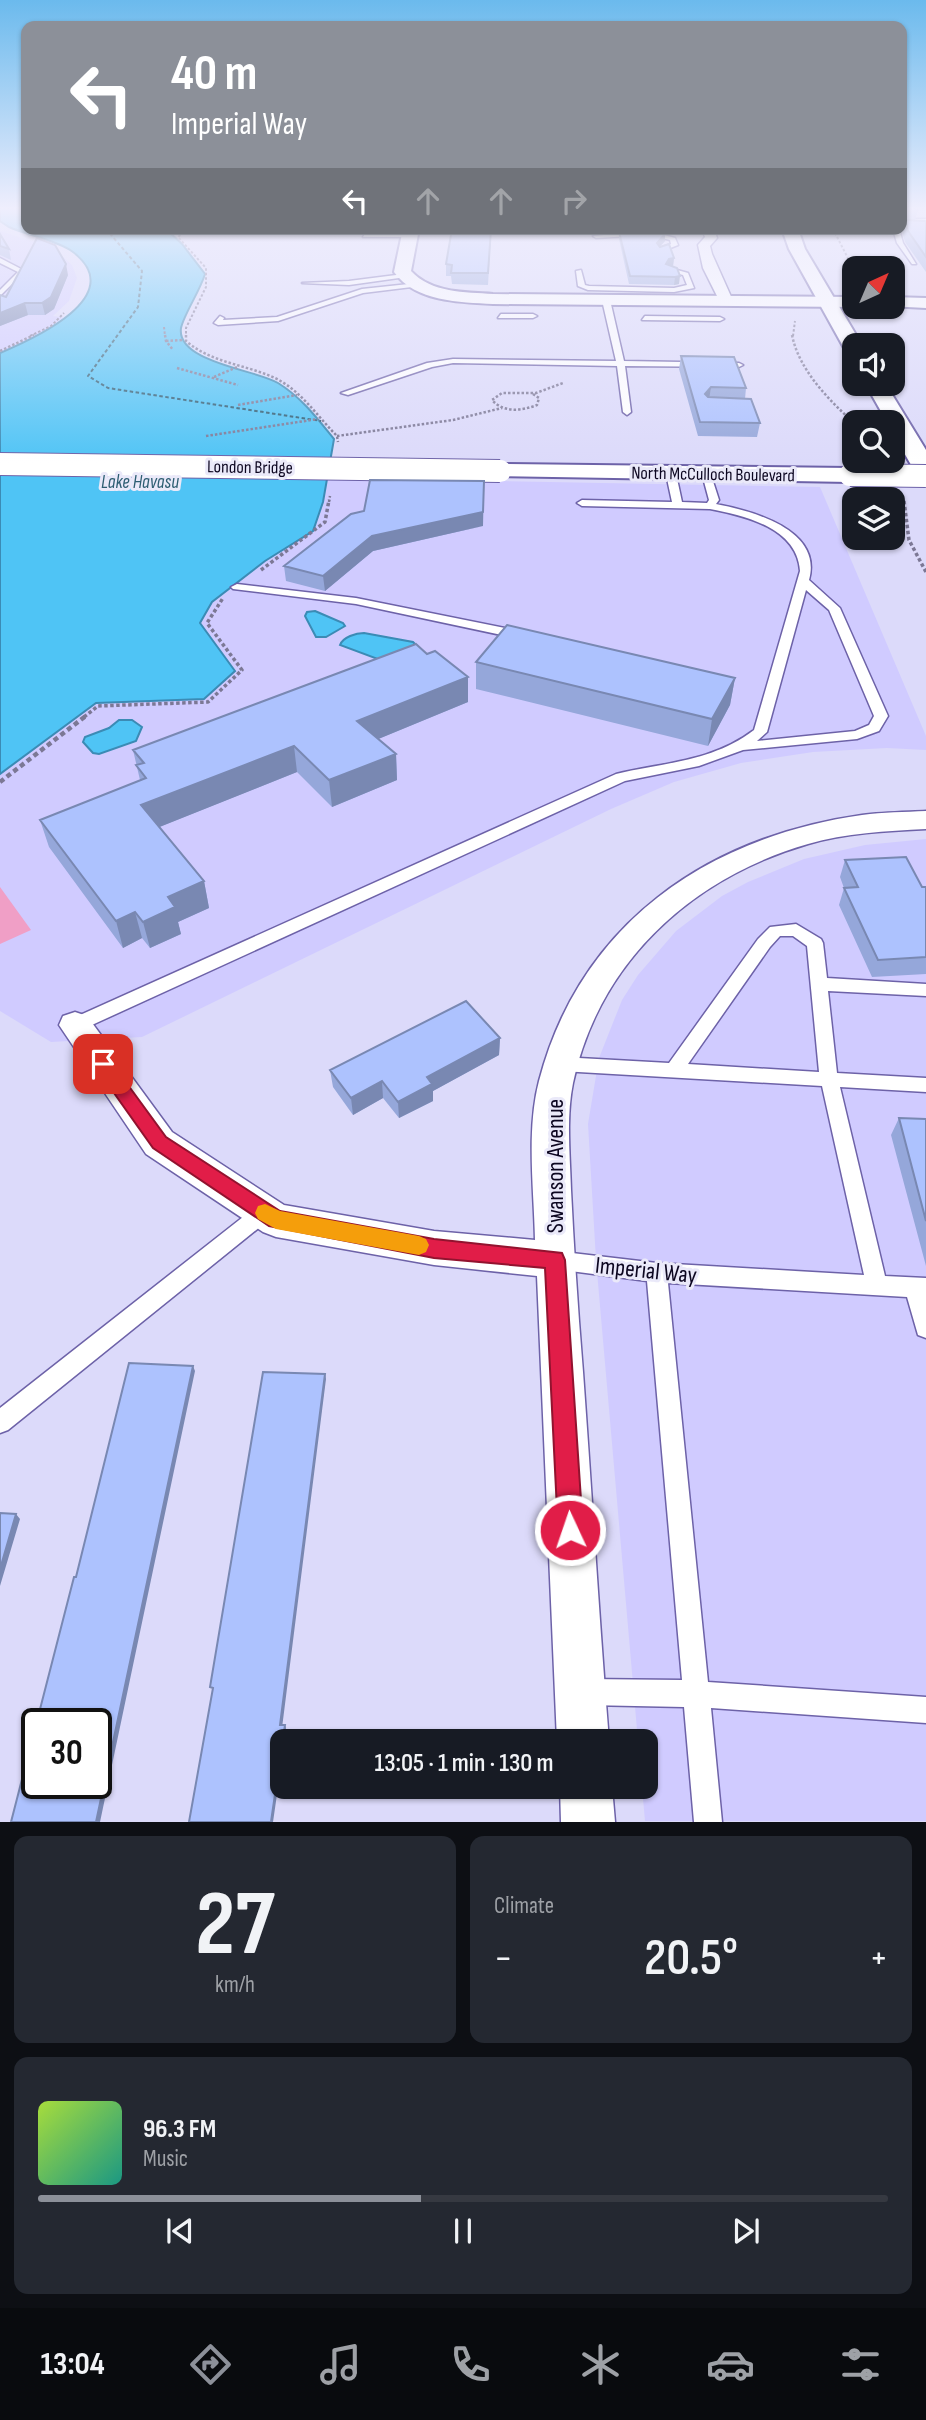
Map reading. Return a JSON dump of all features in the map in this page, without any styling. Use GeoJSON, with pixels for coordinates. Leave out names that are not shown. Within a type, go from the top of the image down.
{"type":"FeatureCollection","features":[{"type":"Feature","properties":{"kind":"main road"},"geometry":{"type":"LineString","coordinates":[[455,293],[469,297],[606,300],[723,310],[842,302]]}},
{"type":"Feature","properties":{"kind":"main road"},"geometry":{"type":"LineString","coordinates":[[822,293],[845,333]]}},
{"type":"Feature","properties":{"kind":"main road"},"geometry":{"type":"LineString","coordinates":[[905,302],[926,303]]}},
{"type":"Feature","properties":{"kind":"main road"},"geometry":{"type":"LineString","coordinates":[[883,396],[926,470]]}},
{"type":"Feature","properties":{"kind":"main road","name":"London Bridge"},"geometry":{"type":"LineString","coordinates":[[0,464],[500,471]]}},
{"type":"Feature","properties":{"kind":"main road","name":"North McCulloch Boulevard"},"geometry":{"type":"LineString","coordinates":[[500,471],[926,477]]}},
{"type":"Feature","properties":{"kind":"street"},"geometry":{"type":"LineString","coordinates":[[718,293],[723,310]]}},
{"type":"Feature","properties":{"kind":"street","name":"Swanson Avenue"},"geometry":{"type":"LineString","coordinates":[[582,1729],[555,1260],[551,1121],[561,1064],[576,1018],[608,962],[635,930],[674,897],[727,865],[787,841],[851,827],[926,820]]}},
{"type":"Feature","properties":{"kind":"street","name":"Imperial Way"},"geometry":{"type":"LineString","coordinates":[[75,1025],[159,1143],[276,1220],[434,1248],[555,1260]]}},
{"type":"Feature","properties":{"kind":"street"},"geometry":{"type":"LineString","coordinates":[[587,1799],[588,1822]]}},
{"type":"Feature","properties":{"kind":"lane"},"geometry":{"type":"LineString","coordinates":[[220,318],[218,323],[278,319],[353,293]]}},
{"type":"Feature","properties":{"kind":"lane"},"geometry":{"type":"LineString","coordinates":[[606,300],[621,364],[627,412]]}},
{"type":"Feature","properties":{"kind":"lane"},"geometry":{"type":"LineString","coordinates":[[645,318],[723,310]]}},
{"type":"Feature","properties":{"kind":"lane"},"geometry":{"type":"LineString","coordinates":[[500,316],[533,316]]}},
{"type":"Feature","properties":{"kind":"lane"},"geometry":{"type":"LineString","coordinates":[[345,393],[430,365],[453,361],[739,365]]}},
{"type":"Feature","properties":{"kind":"lane"},"geometry":{"type":"LineString","coordinates":[[671,474],[678,505]]}},
{"type":"Feature","properties":{"kind":"lane"},"geometry":{"type":"LineString","coordinates":[[707,474],[715,500],[710,506]]}},
{"type":"Feature","properties":{"kind":"lane"},"geometry":{"type":"LineString","coordinates":[[582,503],[710,506],[751,516],[792,538],[806,559],[803,581],[760,732],[744,746]]}},
{"type":"Feature","properties":{"kind":"lane"},"geometry":{"type":"LineString","coordinates":[[75,1025],[621,777],[700,763],[744,746],[857,735],[874,728],[881,716],[834,608],[803,581]]}},
{"type":"Feature","properties":{"kind":"lane"},"geometry":{"type":"LineString","coordinates":[[237,587],[356,601],[536,638]]}},
{"type":"Feature","properties":{"kind":"lane"},"geometry":{"type":"LineString","coordinates":[[673,1071],[764,943],[776,931],[796,930],[815,943],[829,1078],[877,1285]]}},
{"type":"Feature","properties":{"kind":"lane"},"geometry":{"type":"LineString","coordinates":[[819,984],[926,990]]}},
{"type":"Feature","properties":{"kind":"lane"},"geometry":{"type":"LineString","coordinates":[[561,1064],[926,1085]]}},
{"type":"Feature","properties":{"kind":"lane"},"geometry":{"type":"LineString","coordinates":[[0,1422],[264,1212]]}},
{"type":"Feature","properties":{"kind":"lane","name":"Imperial Way"},"geometry":{"type":"LineString","coordinates":[[555,1260],[657,1273],[920,1288]]}},
{"type":"Feature","properties":{"kind":"lane"},"geometry":{"type":"LineString","coordinates":[[657,1273],[708,1822]]}},
{"type":"Feature","properties":{"kind":"lane"},"geometry":{"type":"LineString","coordinates":[[920,1288],[926,1328]]}},
{"type":"Feature","properties":{"kind":"lane"},"geometry":{"type":"LineString","coordinates":[[580,1692],[696,1694],[926,1710]]}},
{"type":"Feature","properties":{"kind":"path"},"geometry":{"type":"LineString","coordinates":[[203,293],[186,328],[186,341],[195,351],[279,380],[302,398],[337,436],[339,443]]}},
{"type":"Feature","properties":{"kind":"path"},"geometry":{"type":"LineString","coordinates":[[0,351],[40,332],[64,313]]}},
{"type":"Feature","properties":{"kind":"path"},"geometry":{"type":"LineString","coordinates":[[796,319],[791,328],[794,346],[826,398],[842,412]]}},
{"type":"Feature","properties":{"kind":"path"},"geometry":{"type":"LineString","coordinates":[[164,327],[166,341],[173,350]]}},
{"type":"Feature","properties":{"kind":"path"},"geometry":{"type":"LineString","coordinates":[[166,341],[183,340]]}},
{"type":"Feature","properties":{"kind":"path"},"geometry":{"type":"LineString","coordinates":[[213,378],[237,367]]}},
{"type":"Feature","properties":{"kind":"path"},"geometry":{"type":"LineString","coordinates":[[177,368],[237,385]]}},
{"type":"Feature","properties":{"kind":"path"},"geometry":{"type":"LineString","coordinates":[[337,436],[453,420],[503,408],[522,409],[533,407],[540,401],[526,392],[507,392],[492,400],[503,408]]}},
{"type":"Feature","properties":{"kind":"path"},"geometry":{"type":"LineString","coordinates":[[238,404],[297,395]]}},
{"type":"Feature","properties":{"kind":"path"},"geometry":{"type":"LineString","coordinates":[[206,436],[321,420]]}},
{"type":"Feature","properties":{"kind":"path"},"geometry":{"type":"LineString","coordinates":[[0,782],[98,706],[208,702],[242,670],[206,622],[218,603],[237,587],[325,522],[331,491]]}},
{"type":"Feature","properties":{"kind":"path"},"geometry":{"type":"LineString","coordinates":[[905,502],[909,540],[926,572]]}},
{"type":"Feature","properties":{"kind":"shaded area"},"geometry":{"type":"Polygon","coordinates":[[[0,293],[72,293],[69,301],[53,316],[66,318],[39,335],[0,353],[0,293]]]}},
{"type":"Feature","properties":{"kind":"shaded area"},"geometry":{"type":"Polygon","coordinates":[[[327,478],[820,487],[842,539],[842,550],[847,550],[926,736],[926,750],[887,748],[813,752],[741,763],[674,782],[611,809],[142,1037],[51,1042],[0,1011],[0,774],[96,703],[204,699],[235,671],[199,623],[211,602],[265,561],[313,531],[327,478]]]}},
{"type":"Feature","properties":{"kind":"shaded area"},"geometry":{"type":"Polygon","coordinates":[[[926,839],[926,1821],[645,1821],[643,1799],[658,1799],[658,1729],[637,1729],[596,1260],[588,1124],[599,1058],[622,1000],[638,975],[676,931],[722,896],[748,882],[804,859],[865,845],[926,839]]]}},
{"type":"Feature","properties":{"kind":"shaded area"},"geometry":{"type":"Polygon","coordinates":[[[0,887],[31,930],[0,944],[0,887]]]}},
{"type":"Feature","properties":{"kind":"water","name":"Lake Havasu"},"geometry":{"type":"Polygon","coordinates":[[[87,293],[197,293],[181,328],[183,340],[191,349],[204,357],[278,383],[301,401],[334,439],[323,502],[313,531],[265,561],[212,602],[200,623],[235,671],[204,699],[96,703],[0,774],[0,353],[53,326],[84,300],[87,293]]]}},
{"type":"Feature","properties":{"kind":"water"},"geometry":{"type":"Polygon","coordinates":[[[315,611],[345,626],[326,637],[316,637],[305,616],[307,612],[315,611]]]}},
{"type":"Feature","properties":{"kind":"water"},"geometry":{"type":"Polygon","coordinates":[[[364,633],[413,642],[418,647],[383,661],[340,645],[350,636],[364,633]]]}},
{"type":"Feature","properties":{"kind":"water"},"geometry":{"type":"Polygon","coordinates":[[[119,720],[132,720],[142,727],[136,741],[99,754],[93,753],[83,742],[85,737],[109,728],[119,720]]]}},
{"type":"Feature","properties":{"kind":"building"},"geometry":{"type":"Polygon","coordinates":[[[8,293],[53,293],[42,303],[25,303],[0,313],[0,295],[6,297],[8,293]]]}},
{"type":"Feature","properties":{"kind":"building"},"geometry":{"type":"Polygon","coordinates":[[[681,356],[734,357],[746,388],[711,387],[705,394],[708,397],[751,399],[760,423],[700,422],[681,356]]]}},
{"type":"Feature","properties":{"kind":"building"},"geometry":{"type":"Polygon","coordinates":[[[370,480],[484,481],[483,512],[372,536],[323,576],[284,566],[351,514],[364,511],[370,480]]]}},
{"type":"Feature","properties":{"kind":"building"},"geometry":{"type":"Polygon","coordinates":[[[507,625],[735,678],[712,719],[476,662],[507,625]]]}},
{"type":"Feature","properties":{"kind":"building"},"geometry":{"type":"Polygon","coordinates":[[[416,644],[427,654],[435,651],[468,677],[357,721],[396,754],[329,780],[294,746],[141,805],[204,881],[168,897],[175,907],[143,922],[135,912],[116,921],[40,820],[146,778],[136,765],[144,763],[133,750],[416,644]]]}},
{"type":"Feature","properties":{"kind":"building"},"geometry":{"type":"Polygon","coordinates":[[[906,857],[922,887],[926,887],[926,957],[878,960],[844,888],[858,887],[845,860],[906,857]]]}},
{"type":"Feature","properties":{"kind":"building"},"geometry":{"type":"Polygon","coordinates":[[[466,1001],[500,1038],[427,1077],[432,1084],[398,1102],[382,1081],[351,1098],[330,1070],[466,1001]]]}},
{"type":"Feature","properties":{"kind":"building"},"geometry":{"type":"Polygon","coordinates":[[[899,1118],[926,1119],[926,1221],[899,1118]]]}},
{"type":"Feature","properties":{"kind":"building"},"geometry":{"type":"Polygon","coordinates":[[[129,1363],[193,1366],[112,1747],[112,1708],[40,1708],[129,1363]]]}},
{"type":"Feature","properties":{"kind":"building"},"geometry":{"type":"Polygon","coordinates":[[[263,1372],[325,1374],[280,1725],[285,1725],[284,1729],[270,1729],[270,1799],[274,1799],[271,1822],[189,1822],[213,1688],[210,1687],[263,1372]]]}},
{"type":"Feature","properties":{"kind":"building"},"geometry":{"type":"Polygon","coordinates":[[[0,1513],[16,1514],[0,1569],[0,1513]]]}},
{"type":"Feature","properties":{"kind":"building"},"geometry":{"type":"Polygon","coordinates":[[[21,1783],[21,1799],[101,1799],[96,1822],[11,1822],[21,1783]]]}},
{"type":"Feature","properties":{"kind":"ferry route"},"geometry":{"type":"LineString","coordinates":[[140,293],[138,307],[88,376],[108,388],[321,421]]}},
{"type":"Feature","properties":{"kind":"slow traffic"},"geometry":{"type":"LineString","coordinates":[[265,1213],[276,1220],[419,1245]]}},
{"type":"Feature","properties":{"kind":"route"},"geometry":{"type":"LineString","coordinates":[[103,1064],[159,1143],[276,1220],[434,1248],[555,1260],[570,1530]]}}]}
